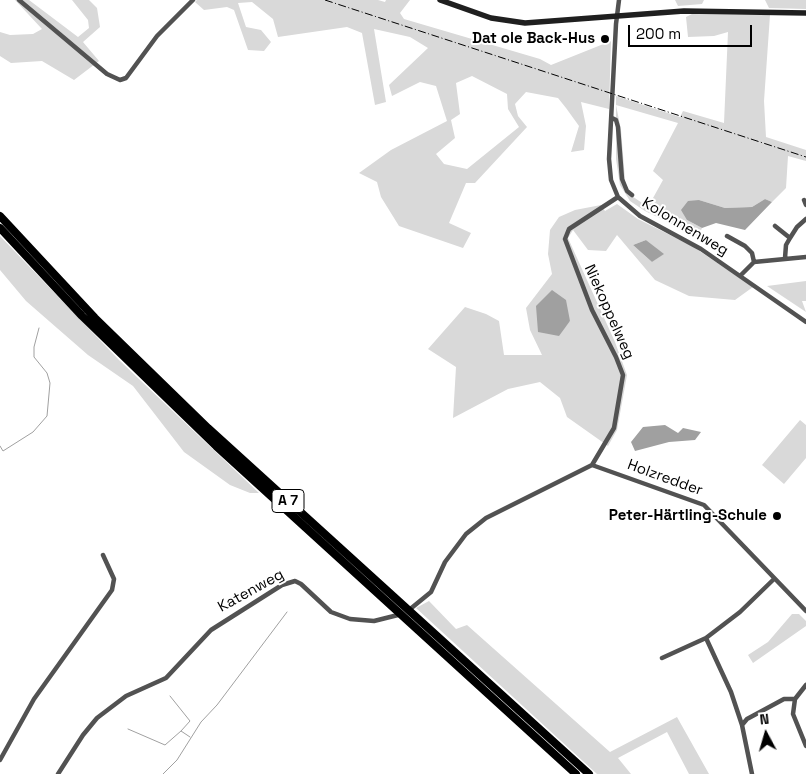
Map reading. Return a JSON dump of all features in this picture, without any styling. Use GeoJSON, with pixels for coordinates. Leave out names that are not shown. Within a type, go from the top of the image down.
{"type":"FeatureCollection","features":[{"type":"Feature","properties":{"kind":"highway","name":"A 7"},"geometry":{"type":"LineString","coordinates":[[0,216],[102,324],[202,422],[589,774]]}},
{"type":"Feature","properties":{"kind":"highway","name":"A 7"},"geometry":{"type":"LineString","coordinates":[[0,228],[82,316],[216,446],[576,774]]}},
{"type":"Feature","properties":{"kind":"street"},"geometry":{"type":"LineString","coordinates":[[18,0],[106,74],[120,80],[126,78],[157,36],[193,0]]}},
{"type":"Feature","properties":{"kind":"street"},"geometry":{"type":"LineString","coordinates":[[440,0],[491,18],[516,22],[546,23],[684,11],[806,13]]}},
{"type":"Feature","properties":{"kind":"street","name":"Kolonnenweg"},"geometry":{"type":"LineString","coordinates":[[619,0],[610,170],[618,197],[640,216],[686,239],[806,322]]}},
{"type":"Feature","properties":{"kind":"street","name":"Kolonnenweg"},"geometry":{"type":"LineString","coordinates":[[612,118],[616,120],[618,127],[620,168],[624,185],[632,195]]}},
{"type":"Feature","properties":{"kind":"street","name":"Niekoppelweg"},"geometry":{"type":"LineString","coordinates":[[592,465],[614,428],[623,375],[592,310],[566,245],[565,235],[569,229],[618,197]]}},
{"type":"Feature","properties":{"kind":"street"},"geometry":{"type":"LineString","coordinates":[[785,258],[786,245],[797,227],[806,219]]}},
{"type":"Feature","properties":{"kind":"street"},"geometry":{"type":"LineString","coordinates":[[775,226],[790,238]]}},
{"type":"Feature","properties":{"kind":"street"},"geometry":{"type":"LineString","coordinates":[[727,236],[745,246],[752,253],[754,262]]}},
{"type":"Feature","properties":{"kind":"street"},"geometry":{"type":"LineString","coordinates":[[740,276],[754,262],[806,257]]}},
{"type":"Feature","properties":{"kind":"street","name":"Katenweg"},"geometry":{"type":"LineString","coordinates":[[58,774],[83,735],[97,718],[137,690],[166,678],[211,630],[282,585],[295,581],[301,584],[331,612],[342,616],[374,621],[389,618],[416,606],[431,592],[446,562],[466,534],[486,518],[592,465]]}},
{"type":"Feature","properties":{"kind":"street","name":"Holzredder"},"geometry":{"type":"LineString","coordinates":[[592,465],[704,505],[806,611]]}},
{"type":"Feature","properties":{"kind":"street"},"geometry":{"type":"LineString","coordinates":[[0,760],[34,698],[112,590],[114,579],[103,555]]}},
{"type":"Feature","properties":{"kind":"street"},"geometry":{"type":"LineString","coordinates":[[662,658],[706,638],[740,612],[774,579]]}},
{"type":"Feature","properties":{"kind":"street"},"geometry":{"type":"LineString","coordinates":[[706,638],[731,692],[742,724],[752,774]]}},
{"type":"Feature","properties":{"kind":"street"},"geometry":{"type":"LineString","coordinates":[[806,685],[795,700],[793,714],[806,746]]}},
{"type":"Feature","properties":{"kind":"street"},"geometry":{"type":"LineString","coordinates":[[742,724],[747,719],[784,698],[795,700]]}},
{"type":"Feature","properties":{"kind":"shaded area"},"geometry":{"type":"Polygon","coordinates":[[[15,0],[29,0],[78,37],[89,28],[88,20],[72,0],[89,0],[97,8],[100,27],[83,42],[99,61],[74,80],[42,61],[11,63],[0,56],[0,32],[10,35],[33,34],[42,29],[15,0]]]}},
{"type":"Feature","properties":{"kind":"shaded area"},"geometry":{"type":"Polygon","coordinates":[[[197,0],[378,0],[385,2],[386,0],[410,0],[400,13],[404,19],[540,59],[551,65],[611,41],[609,109],[581,102],[586,126],[584,150],[571,152],[579,126],[566,108],[558,98],[526,92],[515,104],[518,116],[527,127],[475,183],[466,183],[449,223],[471,233],[463,248],[399,226],[381,197],[377,182],[359,173],[391,150],[447,121],[436,86],[420,82],[392,96],[389,85],[428,48],[410,37],[374,29],[386,102],[375,105],[362,33],[347,27],[278,37],[273,19],[252,2],[238,3],[246,27],[261,30],[271,42],[264,51],[248,50],[234,10],[227,7],[204,10],[195,2],[197,0]],[[472,76],[456,83],[460,114],[451,120],[455,138],[436,154],[444,164],[467,169],[519,127],[508,109],[507,94],[472,76]]]}},
{"type":"Feature","properties":{"kind":"shaded area"},"geometry":{"type":"Polygon","coordinates":[[[675,0],[704,0],[702,4],[678,6],[675,0]]]}},
{"type":"Feature","properties":{"kind":"shaded area"},"geometry":{"type":"Polygon","coordinates":[[[765,0],[806,0],[806,9],[769,8],[765,0]]]}},
{"type":"Feature","properties":{"kind":"shaded area"},"geometry":{"type":"Polygon","coordinates":[[[692,14],[770,15],[764,101],[766,137],[806,150],[806,161],[788,156],[786,188],[772,202],[765,199],[752,207],[725,208],[699,200],[687,220],[702,228],[698,237],[645,211],[630,201],[620,185],[616,159],[616,105],[616,96],[680,117],[683,111],[724,123],[728,32],[714,36],[688,37],[686,17],[692,14]],[[616,105],[621,130],[626,192],[648,207],[663,180],[653,171],[678,123],[616,105]]]}},
{"type":"Feature","properties":{"kind":"shaded area"},"geometry":{"type":"Polygon","coordinates":[[[765,199],[772,202],[745,230],[716,223],[702,228],[687,220],[681,210],[688,201],[699,200],[725,208],[752,207],[765,199]]]}},
{"type":"Feature","properties":{"kind":"shaded area"},"geometry":{"type":"Polygon","coordinates":[[[617,204],[638,219],[692,246],[753,287],[735,300],[689,296],[655,280],[617,235],[606,251],[588,250],[573,230],[568,238],[615,342],[627,375],[617,430],[608,446],[567,417],[560,398],[540,382],[508,389],[453,418],[456,367],[428,349],[465,307],[486,314],[499,321],[504,355],[542,355],[530,330],[526,308],[552,274],[548,254],[550,230],[559,217],[575,210],[601,205],[605,211],[617,204]],[[646,240],[633,245],[652,262],[663,254],[646,240]],[[552,290],[565,327],[570,321],[552,290]]]}},
{"type":"Feature","properties":{"kind":"shaded area"},"geometry":{"type":"Polygon","coordinates":[[[0,236],[119,360],[259,493],[250,493],[230,485],[184,452],[133,386],[88,355],[26,301],[0,270],[0,236]]]}},
{"type":"Feature","properties":{"kind":"shaded area"},"geometry":{"type":"Polygon","coordinates":[[[646,240],[664,254],[652,262],[633,245],[646,240]]]}},
{"type":"Feature","properties":{"kind":"shaded area"},"geometry":{"type":"Polygon","coordinates":[[[806,281],[806,301],[802,301],[806,312],[767,286],[806,281]]]}},
{"type":"Feature","properties":{"kind":"shaded area"},"geometry":{"type":"Polygon","coordinates":[[[552,290],[566,300],[570,321],[559,336],[538,332],[536,306],[552,290]]]}},
{"type":"Feature","properties":{"kind":"shaded area"},"geometry":{"type":"Polygon","coordinates":[[[800,420],[806,425],[806,458],[784,484],[762,465],[800,420]]]}},
{"type":"Feature","properties":{"kind":"shaded area"},"geometry":{"type":"Polygon","coordinates":[[[665,425],[678,433],[683,428],[701,432],[695,440],[669,442],[635,451],[631,442],[643,427],[665,425]]]}},
{"type":"Feature","properties":{"kind":"shaded area"},"geometry":{"type":"Polygon","coordinates":[[[429,601],[456,629],[467,625],[610,752],[677,717],[709,774],[689,774],[667,732],[618,758],[631,774],[597,774],[416,608],[429,601]]]}},
{"type":"Feature","properties":{"kind":"shaded area"},"geometry":{"type":"Polygon","coordinates":[[[792,614],[799,614],[806,621],[806,626],[753,663],[748,655],[768,642],[792,614]]]}},
{"type":"Feature","properties":{"kind":"waterway"},"geometry":{"type":"LineString","coordinates":[[0,446],[3,451],[33,432],[47,416],[50,383],[47,373],[34,357],[34,347],[39,328]]}},
{"type":"Feature","properties":{"kind":"waterway"},"geometry":{"type":"LineString","coordinates":[[163,774],[177,760],[201,722],[217,705],[287,612]]}},
{"type":"Feature","properties":{"kind":"waterway"},"geometry":{"type":"LineString","coordinates":[[170,696],[190,721],[181,731],[190,737]]}},
{"type":"Feature","properties":{"kind":"waterway"},"geometry":{"type":"LineString","coordinates":[[128,729],[165,745],[181,731]]}},
{"type":"Feature","properties":{"kind":"railway"},"geometry":{"type":"LineString","coordinates":[[325,0],[806,157]]}},
{"type":"Feature","properties":{"kind":"place","name":"Dat ole Back-Hus"},"geometry":{"type":"Point","coordinates":[605,39]}},
{"type":"Feature","properties":{"kind":"place","name":"Peter-Härtling-Schule"},"geometry":{"type":"Point","coordinates":[777,516]}}]}
